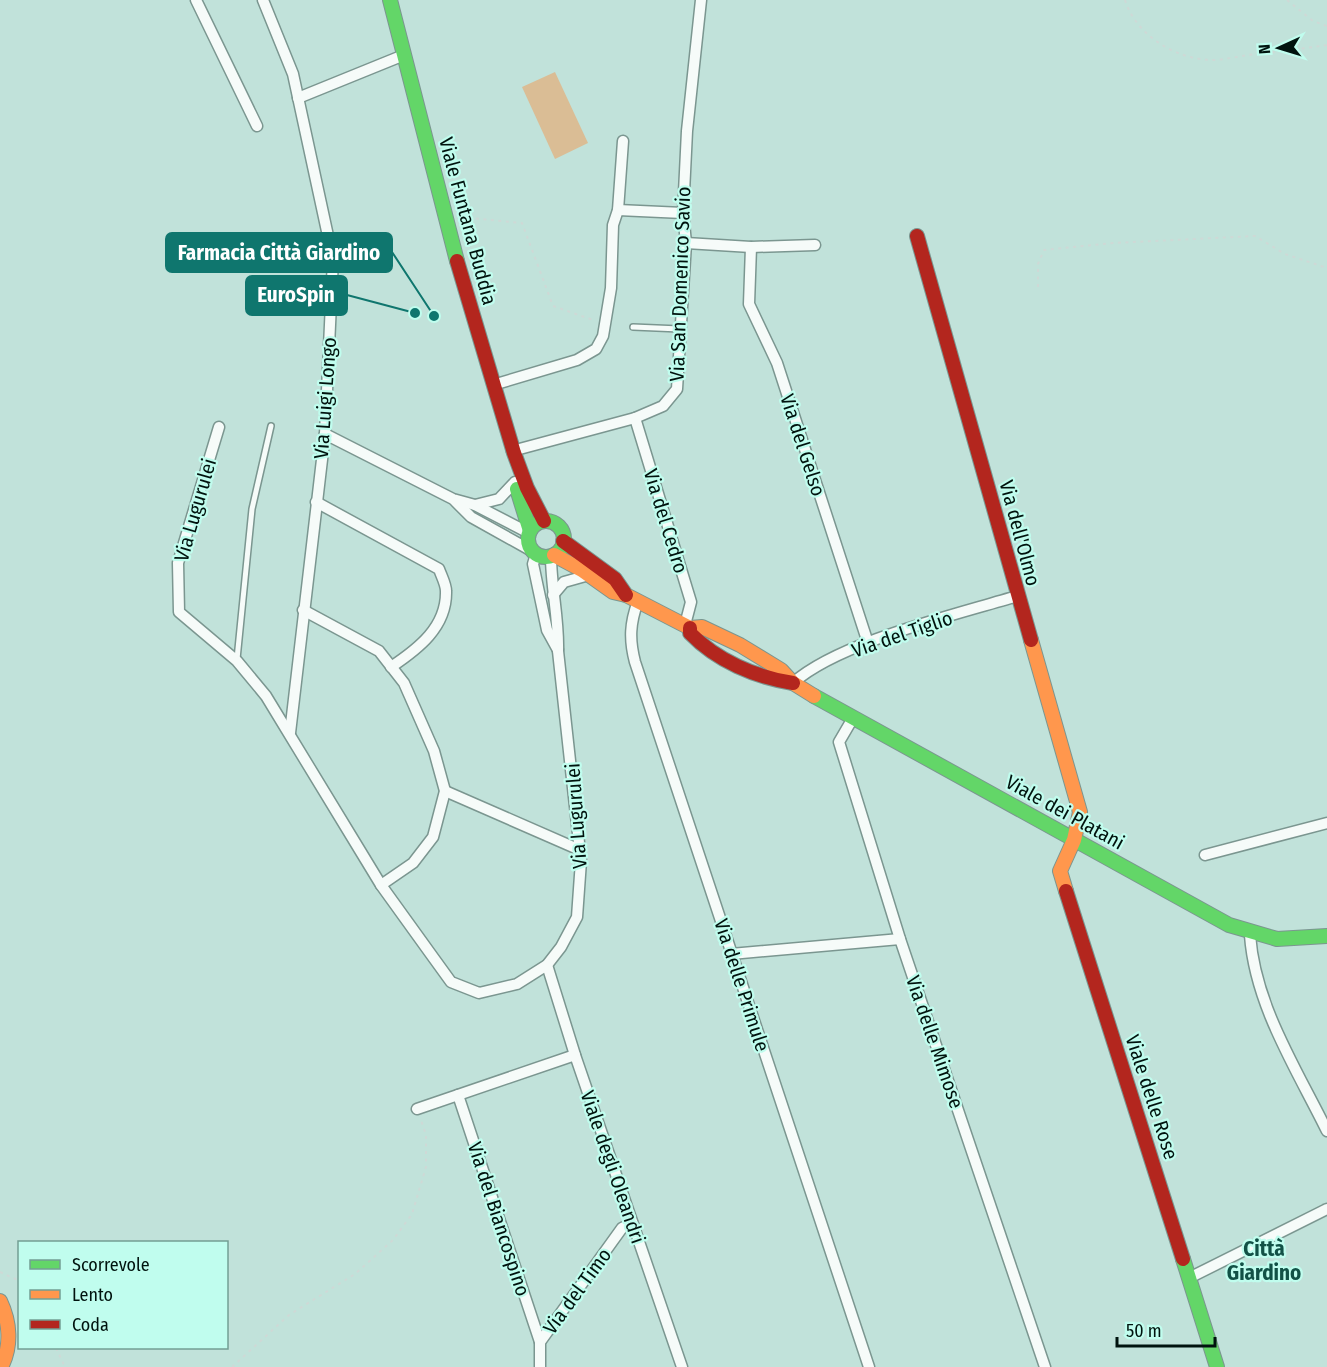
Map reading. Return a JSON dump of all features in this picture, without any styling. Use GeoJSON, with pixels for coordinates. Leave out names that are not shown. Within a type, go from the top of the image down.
{"type":"FeatureCollection","features":[{"type":"Feature","properties":{"kind":"main road","name":"Viale Funtana Buddia"},"geometry":{"type":"LineString","coordinates":[[390,0],[446,215],[512,451],[530,500],[544,521]]}},
{"type":"Feature","properties":{"kind":"main road","name":"Via dell'Olmo"},"geometry":{"type":"LineString","coordinates":[[916,236],[1080,812],[1074,840]]}},
{"type":"Feature","properties":{"kind":"main road","name":"Viale Funtana Buddia"},"geometry":{"type":"LineString","coordinates":[[512,451],[514,482],[529,532]]}},
{"type":"Feature","properties":{"kind":"main road","name":"Viale dei Platani"},"geometry":{"type":"LineString","coordinates":[[544,521],[560,527],[563,540],[615,579],[632,598]]}},
{"type":"Feature","properties":{"kind":"main road"},"geometry":{"type":"LineString","coordinates":[[534,552],[528,541],[529,532],[544,521]]}},
{"type":"Feature","properties":{"kind":"main road"},"geometry":{"type":"LineString","coordinates":[[552,555],[563,540]]}},
{"type":"Feature","properties":{"kind":"main road","name":"Viale dei Platani"},"geometry":{"type":"LineString","coordinates":[[534,552],[552,555],[589,575],[613,592],[632,598],[687,626],[702,627],[721,634],[781,669],[793,683],[853,718],[1250,934],[1276,940],[1327,936]]}},
{"type":"Feature","properties":{"kind":"main road","name":"Viale dei Platani"},"geometry":{"type":"LineString","coordinates":[[687,626],[696,642],[733,664],[775,681],[793,683]]}},
{"type":"Feature","properties":{"kind":"main road","name":"Viale delle Rose"},"geometry":{"type":"LineString","coordinates":[[1074,840],[1060,871],[1217,1367]]}},
{"type":"Feature","properties":{"kind":"main road"},"geometry":{"type":"LineString","coordinates":[[0,1301],[9,1329],[1,1367]]}},
{"type":"Feature","properties":{"kind":"main road"},"geometry":{"type":"LineString","coordinates":[[0,1346],[9,1329]]}},
{"type":"Feature","properties":{"kind":"street"},"geometry":{"type":"LineString","coordinates":[[196,0],[257,126]]}},
{"type":"Feature","properties":{"kind":"street","name":"Via Luigi Longo"},"geometry":{"type":"LineString","coordinates":[[263,0],[293,74],[333,259],[325,434],[290,733]]}},
{"type":"Feature","properties":{"kind":"street","name":"Via San Domenico Savio"},"geometry":{"type":"LineString","coordinates":[[512,451],[635,418],[663,406],[677,389],[686,243],[683,213],[687,131],[701,0]]}},
{"type":"Feature","properties":{"kind":"street"},"geometry":{"type":"LineString","coordinates":[[298,98],[404,55]]}},
{"type":"Feature","properties":{"kind":"street"},"geometry":{"type":"LineString","coordinates":[[493,385],[577,360],[596,349],[606,325],[611,288],[613,225],[618,210],[623,141]]}},
{"type":"Feature","properties":{"kind":"street"},"geometry":{"type":"LineString","coordinates":[[618,210],[683,213]]}},
{"type":"Feature","properties":{"kind":"street"},"geometry":{"type":"LineString","coordinates":[[686,243],[751,246],[814,245]]}},
{"type":"Feature","properties":{"kind":"street","name":"Via del Gelso"},"geometry":{"type":"LineString","coordinates":[[751,246],[749,304],[777,363],[868,643]]}},
{"type":"Feature","properties":{"kind":"street","name":"Via del Cedro"},"geometry":{"type":"LineString","coordinates":[[635,418],[691,602],[687,626]]}},
{"type":"Feature","properties":{"kind":"street","name":"Via Lugurulei"},"geometry":{"type":"LineString","coordinates":[[219,427],[178,564],[179,612],[237,661],[266,696],[381,885],[451,982],[479,993],[517,984],[547,965],[561,947],[577,917],[580,850],[558,651],[559,625],[553,595],[552,555]]}},
{"type":"Feature","properties":{"kind":"street"},"geometry":{"type":"LineString","coordinates":[[325,434],[455,500],[475,505],[529,532]]}},
{"type":"Feature","properties":{"kind":"street"},"geometry":{"type":"LineString","coordinates":[[475,505],[498,499],[514,482]]}},
{"type":"Feature","properties":{"kind":"street"},"geometry":{"type":"LineString","coordinates":[[455,500],[471,517],[510,541],[534,552]]}},
{"type":"Feature","properties":{"kind":"street"},"geometry":{"type":"LineString","coordinates":[[316,502],[439,569],[446,590],[440,621],[420,648],[391,667]]}},
{"type":"Feature","properties":{"kind":"street","name":"Via Lugurulei"},"geometry":{"type":"LineString","coordinates":[[534,552],[533,564],[548,630],[558,651]]}},
{"type":"Feature","properties":{"kind":"street"},"geometry":{"type":"LineString","coordinates":[[553,595],[564,582],[589,575]]}},
{"type":"Feature","properties":{"kind":"street","name":"Via del Tiglio"},"geometry":{"type":"LineString","coordinates":[[793,683],[809,668],[868,643],[1017,596]]}},
{"type":"Feature","properties":{"kind":"street","name":"Via delle Primule"},"geometry":{"type":"LineString","coordinates":[[632,598],[630,641],[635,662],[869,1367]]}},
{"type":"Feature","properties":{"kind":"street"},"geometry":{"type":"LineString","coordinates":[[303,610],[379,651],[404,683],[434,751],[445,791],[433,837],[413,863],[381,885]]}},
{"type":"Feature","properties":{"kind":"street","name":"Via delle Mimose"},"geometry":{"type":"LineString","coordinates":[[853,718],[839,742],[900,939],[1045,1367]]}},
{"type":"Feature","properties":{"kind":"street"},"geometry":{"type":"LineString","coordinates":[[445,791],[580,850]]}},
{"type":"Feature","properties":{"kind":"street"},"geometry":{"type":"LineString","coordinates":[[1205,855],[1327,823]]}},
{"type":"Feature","properties":{"kind":"street"},"geometry":{"type":"LineString","coordinates":[[1250,934],[1252,965],[1263,1002],[1327,1131]]}},
{"type":"Feature","properties":{"kind":"street"},"geometry":{"type":"LineString","coordinates":[[731,954],[900,939]]}},
{"type":"Feature","properties":{"kind":"street","name":"Viale degli Oleandri"},"geometry":{"type":"LineString","coordinates":[[547,965],[574,1055],[682,1367]]}},
{"type":"Feature","properties":{"kind":"street"},"geometry":{"type":"LineString","coordinates":[[417,1109],[574,1055]]}},
{"type":"Feature","properties":{"kind":"street","name":"Via del Biancospino"},"geometry":{"type":"LineString","coordinates":[[458,1095],[540,1342]]}},
{"type":"Feature","properties":{"kind":"street"},"geometry":{"type":"LineString","coordinates":[[1189,1278],[1327,1209]]}},
{"type":"Feature","properties":{"kind":"street","name":"Via del Timo"},"geometry":{"type":"LineString","coordinates":[[540,1367],[540,1342],[622,1228],[632,1223]]}},
{"type":"Feature","properties":{"kind":"lane"},"geometry":{"type":"LineString","coordinates":[[633,327],[680,329]]}},
{"type":"Feature","properties":{"kind":"lane"},"geometry":{"type":"LineString","coordinates":[[237,661],[252,509],[271,426]]}},
{"type":"Feature","properties":{"kind":"path"},"geometry":{"type":"LineString","coordinates":[[1125,0],[1130,16],[1142,30],[1161,44],[1187,56],[1212,60],[1327,45]]}},
{"type":"Feature","properties":{"kind":"path"},"geometry":{"type":"LineString","coordinates":[[1287,0],[1313,21],[1327,26]]}},
{"type":"Feature","properties":{"kind":"path"},"geometry":{"type":"LineString","coordinates":[[446,215],[522,224],[553,306],[606,325]]}},
{"type":"Feature","properties":{"kind":"path"},"geometry":{"type":"LineString","coordinates":[[1038,287],[1038,264],[1044,250],[1113,243],[1255,236],[1285,254],[1327,268]]}},
{"type":"Feature","properties":{"kind":"path"},"geometry":{"type":"LineString","coordinates":[[232,1367],[290,1315],[355,1274],[393,1240],[412,1214],[426,1167],[426,1135],[417,1109]]}},
{"type":"Feature","properties":{"kind":"path"},"geometry":{"type":"LineString","coordinates":[[0,1272],[18,1280]]}},
{"type":"Feature","properties":{"kind":"path"},"geometry":{"type":"LineString","coordinates":[[57,1349],[65,1367]]}},
{"type":"Feature","properties":{"kind":"shaded area"},"geometry":{"type":"Polygon","coordinates":[[[555,72],[588,143],[555,159],[522,87],[555,72]]]}},
{"type":"Feature","properties":{"kind":"traffic: fast"},"geometry":{"type":"LineString","coordinates":[[390,0],[457,261]]}},
{"type":"Feature","properties":{"kind":"traffic: fast"},"geometry":{"type":"LineString","coordinates":[[517,489],[530,531]]}},
{"type":"Feature","properties":{"kind":"traffic: fast"},"geometry":{"type":"LineString","coordinates":[[546,521],[559,526],[564,539],[559,552],[546,557],[533,552],[528,539],[533,526],[546,521]]}},
{"type":"Feature","properties":{"kind":"traffic: fast"},"geometry":{"type":"LineString","coordinates":[[814,696],[1229,925],[1277,939],[1327,936]]}},
{"type":"Feature","properties":{"kind":"traffic: fast"},"geometry":{"type":"LineString","coordinates":[[1183,1259],[1217,1367]]}},
{"type":"Feature","properties":{"kind":"traffic: slow"},"geometry":{"type":"LineString","coordinates":[[554,555],[582,570],[613,592],[626,595],[690,628],[702,627],[740,645],[781,670],[793,683],[814,696]]}},
{"type":"Feature","properties":{"kind":"traffic: slow"},"geometry":{"type":"LineString","coordinates":[[1031,640],[1080,812],[1074,840],[1060,871],[1066,891]]}},
{"type":"Feature","properties":{"kind":"traffic: slow"},"geometry":{"type":"LineString","coordinates":[[0,1301],[8,1326],[7,1351],[1,1367]]}},
{"type":"Feature","properties":{"kind":"traffic: jam"},"geometry":{"type":"LineString","coordinates":[[917,236],[1031,640]]}},
{"type":"Feature","properties":{"kind":"traffic: jam"},"geometry":{"type":"LineString","coordinates":[[457,261],[514,453],[527,488],[544,521]]}},
{"type":"Feature","properties":{"kind":"traffic: jam"},"geometry":{"type":"LineString","coordinates":[[563,541],[615,579],[626,595]]}},
{"type":"Feature","properties":{"kind":"traffic: jam"},"geometry":{"type":"LineString","coordinates":[[690,628],[690,633],[724,660],[765,677],[793,683]]}},
{"type":"Feature","properties":{"kind":"traffic: jam"},"geometry":{"type":"LineString","coordinates":[[1066,891],[1183,1259]]}},
{"type":"Feature","properties":{"kind":"place","name":"EuroSpin"},"geometry":{"type":"Point","coordinates":[415,313]}},
{"type":"Feature","properties":{"kind":"place","name":"Farmacia Città Giardino"},"geometry":{"type":"Point","coordinates":[434,316]}},
{"type":"Feature","properties":{"kind":"district","name":"Città Giardino"},"geometry":{"type":"Point","coordinates":[1264,1261]}}]}
